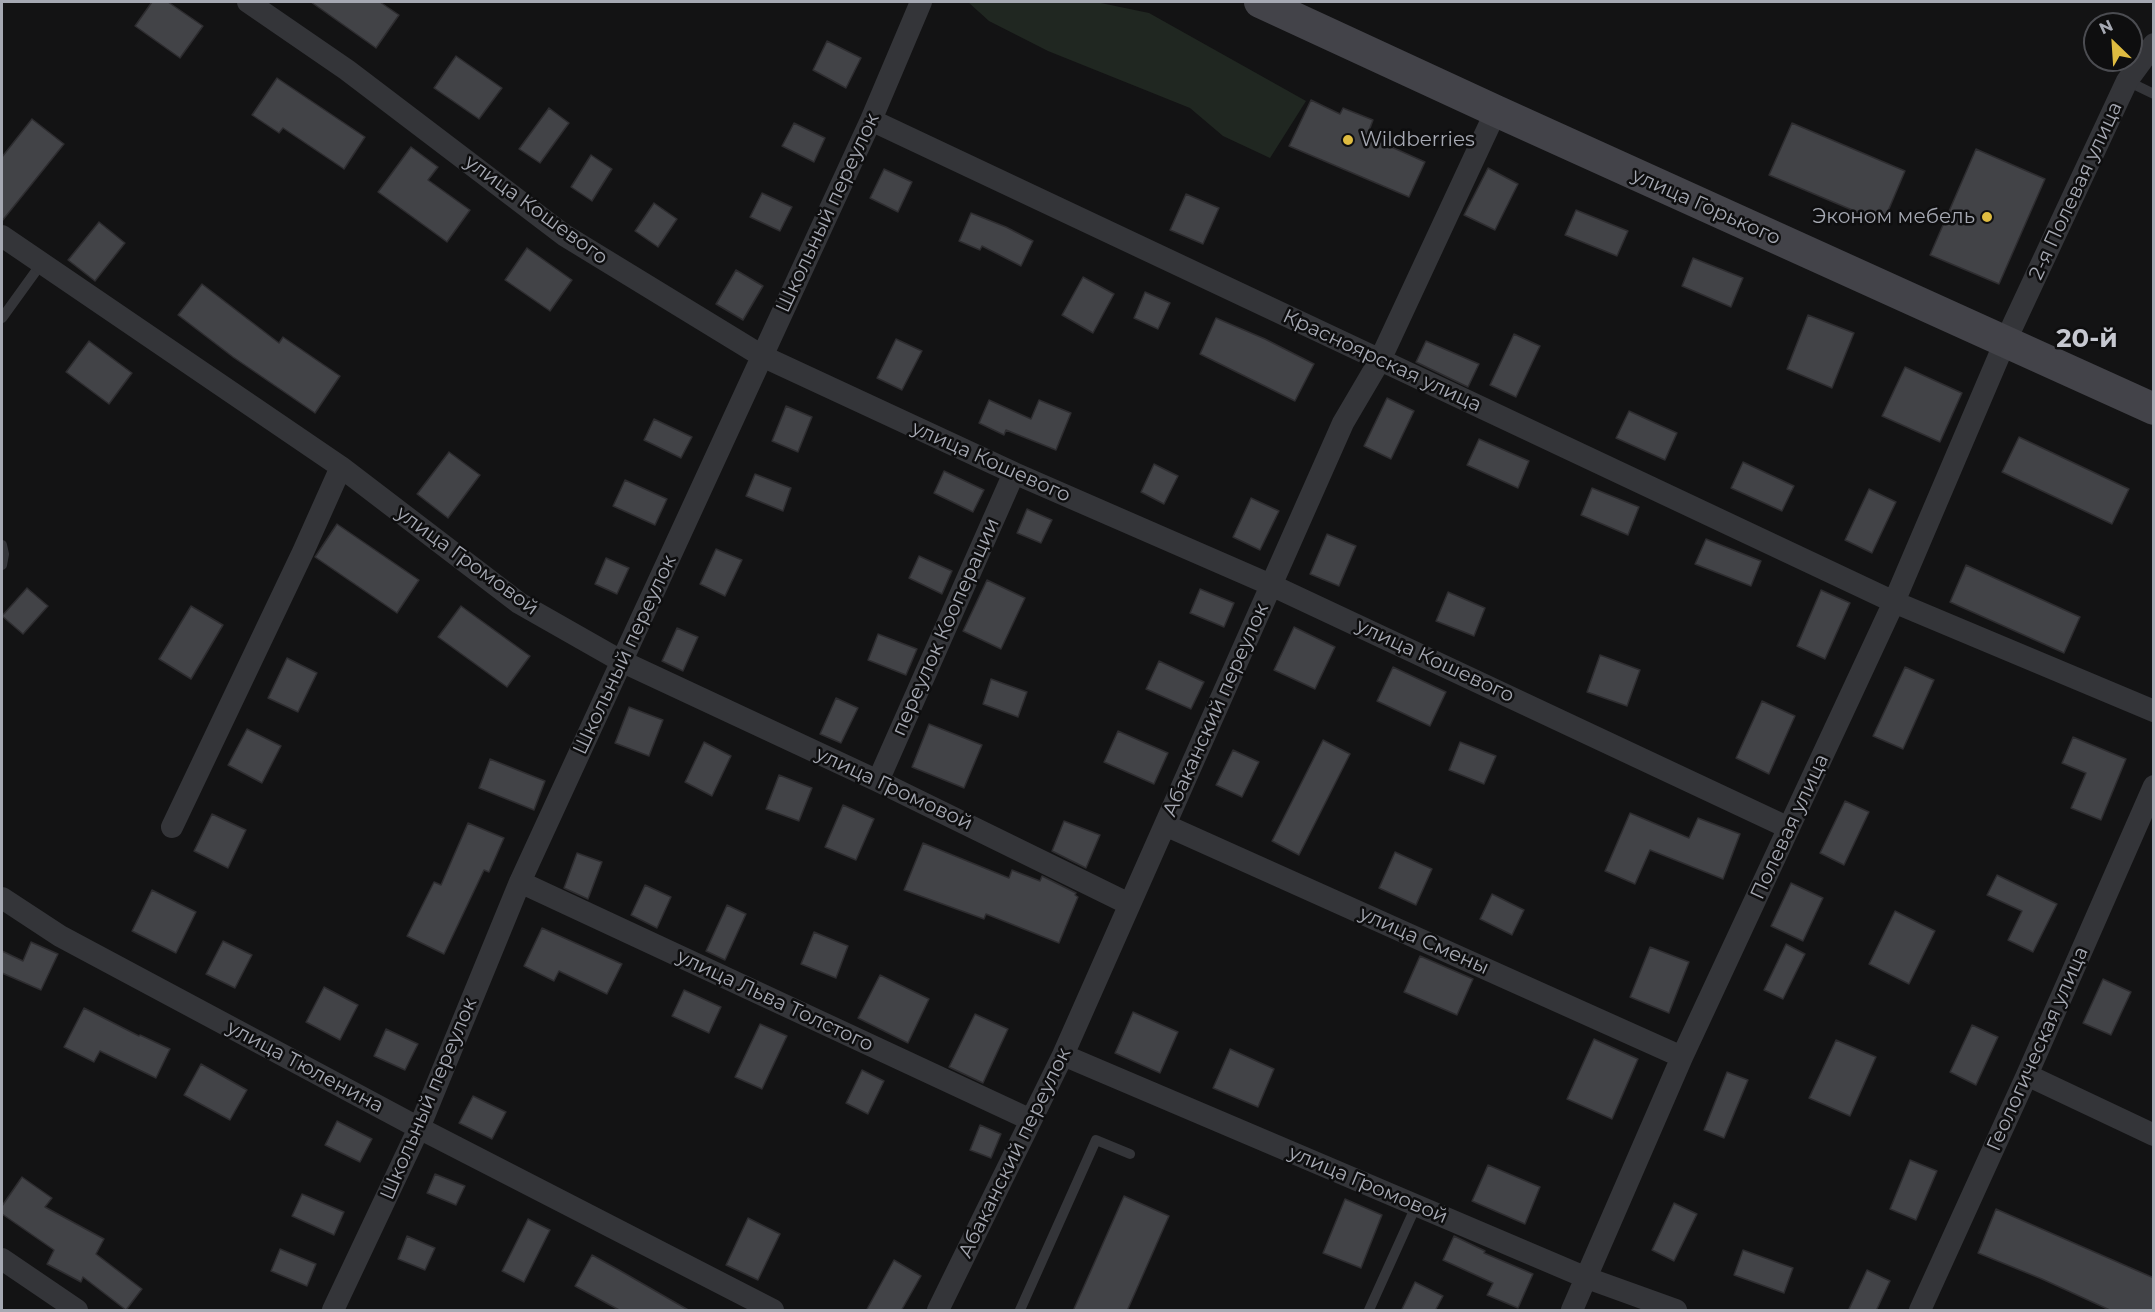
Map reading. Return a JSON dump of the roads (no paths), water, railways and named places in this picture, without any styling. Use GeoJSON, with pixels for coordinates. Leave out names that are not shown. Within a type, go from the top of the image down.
{"type":"FeatureCollection","features":[{"type":"Feature","properties":{"kind":"street","name":"улица Кошевого"},"geometry":{"type":"LineString","coordinates":[[248,2],[347,70],[564,235],[762,356],[1014,473],[1271,585],[1789,828]]}},
{"type":"Feature","properties":{"kind":"street","name":"Школьный переулок"},"geometry":{"type":"LineString","coordinates":[[333,1311],[420,1128],[520,882],[871,120],[921,2]]}},
{"type":"Feature","properties":{"kind":"street","name":"улица Горького"},"geometry":{"type":"LineString","coordinates":[[1260,2],[2154,409]]}},
{"type":"Feature","properties":{"kind":"street","name":"2-я Полевая улица"},"geometry":{"type":"LineString","coordinates":[[2005,342],[2127,81],[2154,44]]}},
{"type":"Feature","properties":{"kind":"street","name":"Абаканский переулок"},"geometry":{"type":"LineString","coordinates":[[938,1311],[1063,1055],[1343,423],[1380,360],[1496,111]]}},
{"type":"Feature","properties":{"kind":"street","name":"Красноярская улица"},"geometry":{"type":"LineString","coordinates":[[871,120],[1894,602],[2154,711]]}},
{"type":"Feature","properties":{"kind":"street","name":"улица Громовой"},"geometry":{"type":"LineString","coordinates":[[2,236],[341,467],[519,603],[621,661],[878,781],[1129,904]]}},
{"type":"Feature","properties":{"kind":"street","name":"Полевая улица"},"geometry":{"type":"LineString","coordinates":[[1572,1311],[1682,1057],[1894,602],[2005,342]]}},
{"type":"Feature","properties":{"kind":"street"},"geometry":{"type":"LineString","coordinates":[[172,827],[341,467]]}},
{"type":"Feature","properties":{"kind":"street","name":"переулок Кооперации"},"geometry":{"type":"LineString","coordinates":[[878,781],[1014,473]]}},
{"type":"Feature","properties":{"kind":"street","name":"Геологическая улица"},"geometry":{"type":"LineString","coordinates":[[1920,1311],[2154,786]]}},
{"type":"Feature","properties":{"kind":"street","name":"улица Смены"},"geometry":{"type":"LineString","coordinates":[[1165,825],[1682,1057]]}},
{"type":"Feature","properties":{"kind":"street","name":"улица Льва Толстого"},"geometry":{"type":"LineString","coordinates":[[520,882],[1031,1120]]}},
{"type":"Feature","properties":{"kind":"street","name":"улица Тюленина"},"geometry":{"type":"LineString","coordinates":[[2,898],[60,936],[420,1128],[774,1311]]}},
{"type":"Feature","properties":{"kind":"street","name":"улица Громовой"},"geometry":{"type":"LineString","coordinates":[[1063,1055],[1587,1278],[1676,1311]]}},
{"type":"Feature","properties":{"kind":"street"},"geometry":{"type":"LineString","coordinates":[[2027,1075],[2154,1135]]}},
{"type":"Feature","properties":{"kind":"street"},"geometry":{"type":"LineString","coordinates":[[2,1259],[77,1311]]}},
{"type":"Feature","properties":{"kind":"lane"},"geometry":{"type":"LineString","coordinates":[[2127,81],[2154,94]]}},
{"type":"Feature","properties":{"kind":"lane"},"geometry":{"type":"LineString","coordinates":[[2,318],[41,264]]}},
{"type":"Feature","properties":{"kind":"lane"},"geometry":{"type":"LineString","coordinates":[[2,545],[4,554],[2,565]]}},
{"type":"Feature","properties":{"kind":"lane"},"geometry":{"type":"LineString","coordinates":[[1020,1311],[1096,1140],[1130,1154]]}},
{"type":"Feature","properties":{"kind":"lane"},"geometry":{"type":"LineString","coordinates":[[1369,1311],[1416,1206]]}},
{"type":"Feature","properties":{"kind":"place","name":"Wildberries"},"geometry":{"type":"Point","coordinates":[1348,140]}},
{"type":"Feature","properties":{"kind":"place","name":"Эконом мебель"},"geometry":{"type":"Point","coordinates":[1987,217]}},
{"type":"Feature","properties":{"kind":"district","name":"20-й"},"geometry":{"type":"Point","coordinates":[2087,339]}}]}
